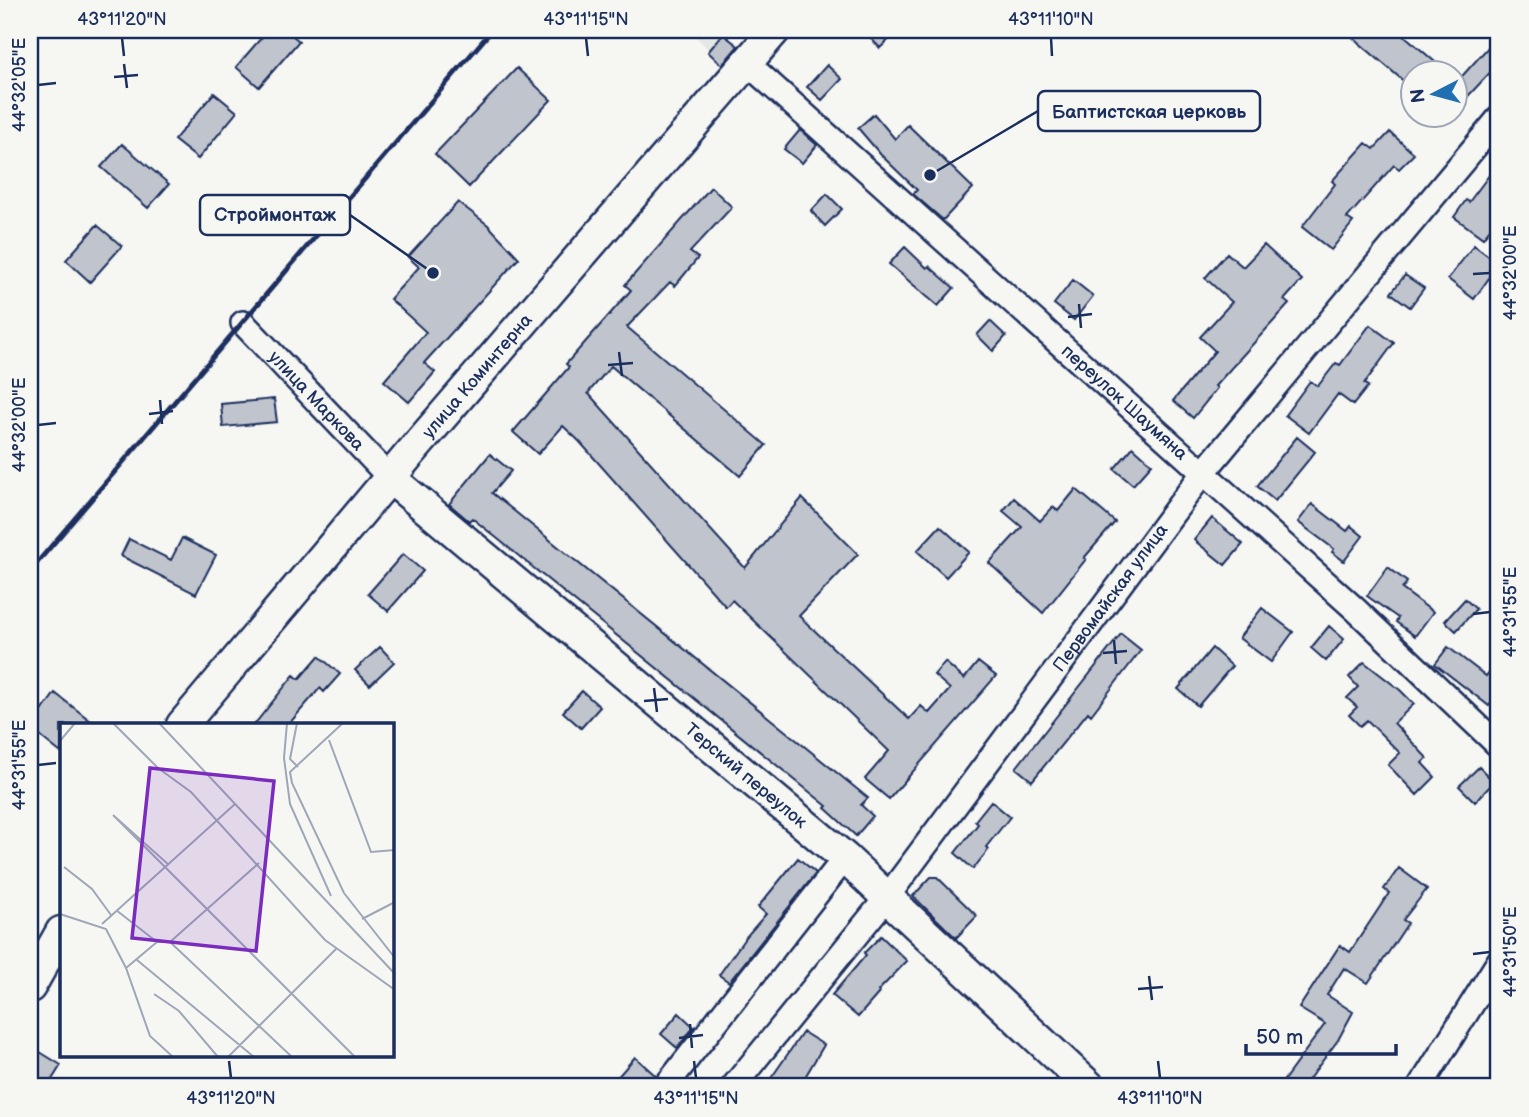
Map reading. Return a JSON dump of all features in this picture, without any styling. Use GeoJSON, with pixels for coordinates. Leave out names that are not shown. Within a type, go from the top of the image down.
{"type":"FeatureCollection","features":[{"type":"Feature","properties":{"kind":"street","name":"улица Коминтерна"},"geometry":{"type":"LineString","coordinates":[[184,723],[775,30]]}},
{"type":"Feature","properties":{"kind":"street","name":"переулок Шаумяна"},"geometry":{"type":"LineString","coordinates":[[746,62],[1355,609],[1499,746]]}},
{"type":"Feature","properties":{"kind":"street","name":"Первомайская улица"},"geometry":{"type":"LineString","coordinates":[[733,1087],[888,896],[1203,473],[1499,118]]}},
{"type":"Feature","properties":{"kind":"street","name":"улица Маркова"},"geometry":{"type":"LineString","coordinates":[[243,323],[390,478]]}},
{"type":"Feature","properties":{"kind":"street","name":"Терский переулок"},"geometry":{"type":"LineString","coordinates":[[390,478],[845,858],[1090,1087]]}},
{"type":"Feature","properties":{"kind":"street"},"geometry":{"type":"LineString","coordinates":[[664,1087],[845,858]]}},
{"type":"Feature","properties":{"kind":"street"},"geometry":{"type":"LineString","coordinates":[[30,987],[60,934]]}},
{"type":"Feature","properties":{"kind":"street"},"geometry":{"type":"LineString","coordinates":[[1420,1087],[1499,961]]}},
{"type":"Feature","properties":{"kind":"shaded area"},"geometry":{"type":"Polygon","coordinates":[[[689,30],[736,30],[712,53],[689,30]]]}},
{"type":"Feature","properties":{"kind":"building"},"geometry":{"type":"Polygon","coordinates":[[[268,30],[286,30],[299,41],[259,87],[236,67],[268,30]]]}},
{"type":"Feature","properties":{"kind":"building"},"geometry":{"type":"Polygon","coordinates":[[[863,30],[899,30],[880,48],[863,30]]]}},
{"type":"Feature","properties":{"kind":"building"},"geometry":{"type":"Polygon","coordinates":[[[1344,30],[1398,30],[1433,60],[1400,60],[1400,78],[1344,30]]]}},
{"type":"Feature","properties":{"kind":"building"},"geometry":{"type":"Polygon","coordinates":[[[723,34],[738,46],[722,65],[708,52],[723,34]]]}},
{"type":"Feature","properties":{"kind":"building"},"geometry":{"type":"Polygon","coordinates":[[[1499,35],[1499,63],[1470,94],[1470,67],[1499,35]]]}},
{"type":"Feature","properties":{"kind":"building"},"geometry":{"type":"Polygon","coordinates":[[[827,65],[842,79],[822,100],[807,87],[827,65]]]}},
{"type":"Feature","properties":{"kind":"building"},"geometry":{"type":"Polygon","coordinates":[[[517,68],[551,100],[469,187],[435,154],[517,68]]]}},
{"type":"Feature","properties":{"kind":"building"},"geometry":{"type":"Polygon","coordinates":[[[214,93],[237,112],[198,159],[174,140],[214,93]]]}},
{"type":"Feature","properties":{"kind":"building"},"geometry":{"type":"Polygon","coordinates":[[[874,114],[895,139],[908,125],[973,188],[943,220],[913,194],[917,190],[858,128],[874,114]]]}},
{"type":"Feature","properties":{"kind":"building"},"geometry":{"type":"Polygon","coordinates":[[[800,130],[817,145],[802,163],[784,149],[800,130]]]}},
{"type":"Feature","properties":{"kind":"building"},"geometry":{"type":"Polygon","coordinates":[[[1390,132],[1414,154],[1399,169],[1394,165],[1347,218],[1353,222],[1331,250],[1302,227],[1335,184],[1332,181],[1366,143],[1374,149],[1390,132]]]}},
{"type":"Feature","properties":{"kind":"building"},"geometry":{"type":"Polygon","coordinates":[[[122,144],[169,184],[148,208],[101,167],[122,144]]]}},
{"type":"Feature","properties":{"kind":"building"},"geometry":{"type":"Polygon","coordinates":[[[1499,162],[1499,217],[1483,238],[1454,217],[1466,200],[1469,202],[1499,162]]]}},
{"type":"Feature","properties":{"kind":"building"},"geometry":{"type":"Polygon","coordinates":[[[711,187],[732,207],[690,252],[698,258],[675,286],[670,282],[627,327],[766,445],[740,476],[611,366],[588,393],[745,568],[802,498],[858,554],[799,616],[909,719],[921,706],[929,713],[950,689],[934,675],[945,662],[964,679],[978,662],[996,676],[889,799],[865,779],[889,751],[732,600],[726,607],[579,441],[563,426],[538,454],[513,432],[569,367],[566,364],[631,290],[625,285],[711,187]]]}},
{"type":"Feature","properties":{"kind":"building"},"geometry":{"type":"Polygon","coordinates":[[[827,194],[842,209],[825,226],[811,211],[827,194]]]}},
{"type":"Feature","properties":{"kind":"building"},"geometry":{"type":"Polygon","coordinates":[[[458,202],[488,225],[519,258],[424,363],[435,372],[409,402],[384,381],[426,332],[390,299],[419,267],[408,257],[458,202]]]}},
{"type":"Feature","properties":{"kind":"building"},"geometry":{"type":"Polygon","coordinates":[[[97,225],[122,246],[90,282],[66,260],[97,225]]]}},
{"type":"Feature","properties":{"kind":"building"},"geometry":{"type":"Polygon","coordinates":[[[1264,245],[1302,280],[1284,300],[1289,304],[1215,386],[1217,388],[1193,418],[1173,401],[1215,351],[1200,337],[1232,302],[1205,278],[1227,253],[1243,267],[1264,245]]]}},
{"type":"Feature","properties":{"kind":"building"},"geometry":{"type":"Polygon","coordinates":[[[1474,245],[1499,264],[1474,299],[1448,279],[1474,245]]]}},
{"type":"Feature","properties":{"kind":"building"},"geometry":{"type":"Polygon","coordinates":[[[905,247],[954,288],[938,306],[889,264],[905,247]]]}},
{"type":"Feature","properties":{"kind":"building"},"geometry":{"type":"Polygon","coordinates":[[[1405,275],[1424,288],[1410,307],[1391,293],[1405,275]]]}},
{"type":"Feature","properties":{"kind":"building"},"geometry":{"type":"Polygon","coordinates":[[[1073,280],[1093,296],[1074,320],[1054,304],[1073,280]]]}},
{"type":"Feature","properties":{"kind":"building"},"geometry":{"type":"Polygon","coordinates":[[[990,321],[1006,336],[993,351],[977,335],[990,321]]]}},
{"type":"Feature","properties":{"kind":"building"},"geometry":{"type":"Polygon","coordinates":[[[1370,325],[1394,343],[1364,384],[1368,386],[1353,405],[1338,394],[1309,433],[1285,415],[1310,381],[1318,386],[1336,363],[1340,365],[1370,325]]]}},
{"type":"Feature","properties":{"kind":"building"},"geometry":{"type":"Polygon","coordinates":[[[274,399],[277,422],[223,427],[221,404],[274,399]]]}},
{"type":"Feature","properties":{"kind":"building"},"geometry":{"type":"Polygon","coordinates":[[[1297,437],[1315,452],[1275,501],[1257,486],[1297,437]]]}},
{"type":"Feature","properties":{"kind":"building"},"geometry":{"type":"Polygon","coordinates":[[[1133,447],[1152,464],[1133,485],[1114,469],[1133,447]]]}},
{"type":"Feature","properties":{"kind":"building"},"geometry":{"type":"Polygon","coordinates":[[[490,454],[511,471],[492,493],[868,798],[861,805],[873,816],[856,836],[825,808],[827,806],[472,518],[469,521],[449,504],[490,454]]]}},
{"type":"Feature","properties":{"kind":"building"},"geometry":{"type":"Polygon","coordinates":[[[1076,489],[1115,522],[1043,613],[989,563],[1022,527],[1003,511],[1014,498],[1040,521],[1053,507],[1058,511],[1076,489]]]}},
{"type":"Feature","properties":{"kind":"building"},"geometry":{"type":"Polygon","coordinates":[[[1312,504],[1347,531],[1351,526],[1363,536],[1344,561],[1332,552],[1334,549],[1298,522],[1312,504]]]}},
{"type":"Feature","properties":{"kind":"building"},"geometry":{"type":"Polygon","coordinates":[[[1212,518],[1243,544],[1225,565],[1194,540],[1212,518]]]}},
{"type":"Feature","properties":{"kind":"building"},"geometry":{"type":"Polygon","coordinates":[[[940,526],[969,552],[946,577],[917,551],[940,526]]]}},
{"type":"Feature","properties":{"kind":"building"},"geometry":{"type":"Polygon","coordinates":[[[182,538],[216,555],[196,594],[121,556],[129,539],[171,560],[182,538]]]}},
{"type":"Feature","properties":{"kind":"building"},"geometry":{"type":"Polygon","coordinates":[[[403,554],[423,571],[388,611],[368,594],[403,554]]]}},
{"type":"Feature","properties":{"kind":"building"},"geometry":{"type":"Polygon","coordinates":[[[1388,567],[1407,582],[1402,589],[1433,612],[1415,636],[1396,622],[1398,618],[1367,596],[1388,567]]]}},
{"type":"Feature","properties":{"kind":"building"},"geometry":{"type":"Polygon","coordinates":[[[1465,599],[1476,609],[1456,631],[1445,621],[1465,599]]]}},
{"type":"Feature","properties":{"kind":"building"},"geometry":{"type":"Polygon","coordinates":[[[1262,608],[1293,632],[1271,662],[1239,638],[1262,608]]]}},
{"type":"Feature","properties":{"kind":"building"},"geometry":{"type":"Polygon","coordinates":[[[1329,626],[1344,639],[1326,661],[1311,648],[1329,626]]]}},
{"type":"Feature","properties":{"kind":"building"},"geometry":{"type":"Polygon","coordinates":[[[1121,634],[1141,650],[1091,715],[1088,712],[1032,781],[1016,768],[1121,634]]]}},
{"type":"Feature","properties":{"kind":"building"},"geometry":{"type":"Polygon","coordinates":[[[380,647],[394,662],[370,685],[355,670],[380,647]]]}},
{"type":"Feature","properties":{"kind":"building"},"geometry":{"type":"Polygon","coordinates":[[[1448,647],[1486,676],[1499,659],[1499,692],[1489,706],[1435,664],[1448,647]]]}},
{"type":"Feature","properties":{"kind":"building"},"geometry":{"type":"Polygon","coordinates":[[[1212,648],[1232,666],[1198,706],[1178,689],[1212,648]]]}},
{"type":"Feature","properties":{"kind":"building"},"geometry":{"type":"Polygon","coordinates":[[[319,656],[340,674],[324,692],[320,688],[290,723],[256,723],[294,675],[299,679],[319,656]]]}},
{"type":"Feature","properties":{"kind":"building"},"geometry":{"type":"Polygon","coordinates":[[[1364,662],[1414,704],[1394,723],[1427,758],[1422,763],[1435,777],[1417,795],[1388,765],[1400,753],[1367,720],[1360,726],[1349,715],[1357,707],[1347,698],[1358,687],[1349,677],[1364,662]]]}},
{"type":"Feature","properties":{"kind":"building"},"geometry":{"type":"Polygon","coordinates":[[[582,691],[600,707],[581,728],[563,712],[582,691]]]}},
{"type":"Feature","properties":{"kind":"building"},"geometry":{"type":"Polygon","coordinates":[[[55,693],[93,723],[60,723],[60,752],[30,728],[55,693]]]}},
{"type":"Feature","properties":{"kind":"building"},"geometry":{"type":"Polygon","coordinates":[[[1479,767],[1494,782],[1475,802],[1459,786],[1479,767]]]}},
{"type":"Feature","properties":{"kind":"building"},"geometry":{"type":"Polygon","coordinates":[[[991,801],[1010,817],[986,847],[989,849],[973,869],[955,853],[978,824],[975,821],[991,801]]]}},
{"type":"Feature","properties":{"kind":"building"},"geometry":{"type":"Polygon","coordinates":[[[798,858],[816,873],[729,982],[719,975],[766,914],[758,907],[798,858]]]}},
{"type":"Feature","properties":{"kind":"building"},"geometry":{"type":"Polygon","coordinates":[[[1399,868],[1427,889],[1403,920],[1408,923],[1368,983],[1344,968],[1327,995],[1353,1012],[1338,1040],[1303,1087],[1279,1087],[1325,1024],[1299,1008],[1340,945],[1350,952],[1389,893],[1384,889],[1399,868]]]}},
{"type":"Feature","properties":{"kind":"building"},"geometry":{"type":"Polygon","coordinates":[[[931,877],[937,877],[977,916],[956,938],[913,896],[931,877]]]}},
{"type":"Feature","properties":{"kind":"building"},"geometry":{"type":"Polygon","coordinates":[[[881,936],[907,961],[858,1017],[832,995],[866,955],[864,953],[881,936]]]}},
{"type":"Feature","properties":{"kind":"building"},"geometry":{"type":"Polygon","coordinates":[[[679,1013],[694,1027],[677,1048],[661,1034],[679,1013]]]}},
{"type":"Feature","properties":{"kind":"building"},"geometry":{"type":"Polygon","coordinates":[[[803,1032],[824,1045],[799,1087],[765,1087],[803,1032]]]}},
{"type":"Feature","properties":{"kind":"building"},"geometry":{"type":"Polygon","coordinates":[[[40,1052],[61,1065],[48,1086],[30,1074],[30,1068],[40,1052]]]}},
{"type":"Feature","properties":{"kind":"building"},"geometry":{"type":"Polygon","coordinates":[[[635,1057],[656,1076],[651,1087],[609,1087],[635,1057]]]}},
{"type":"Feature","properties":{"kind":"railway"},"geometry":{"type":"LineString","coordinates":[[30,571],[492,30]]}},
{"type":"Feature","properties":{"kind":"place","name":"Баптистская церковь"},"geometry":{"type":"Point","coordinates":[930,175]}},
{"type":"Feature","properties":{"kind":"place","name":"Строймонтаж"},"geometry":{"type":"Point","coordinates":[433,273]}}]}
